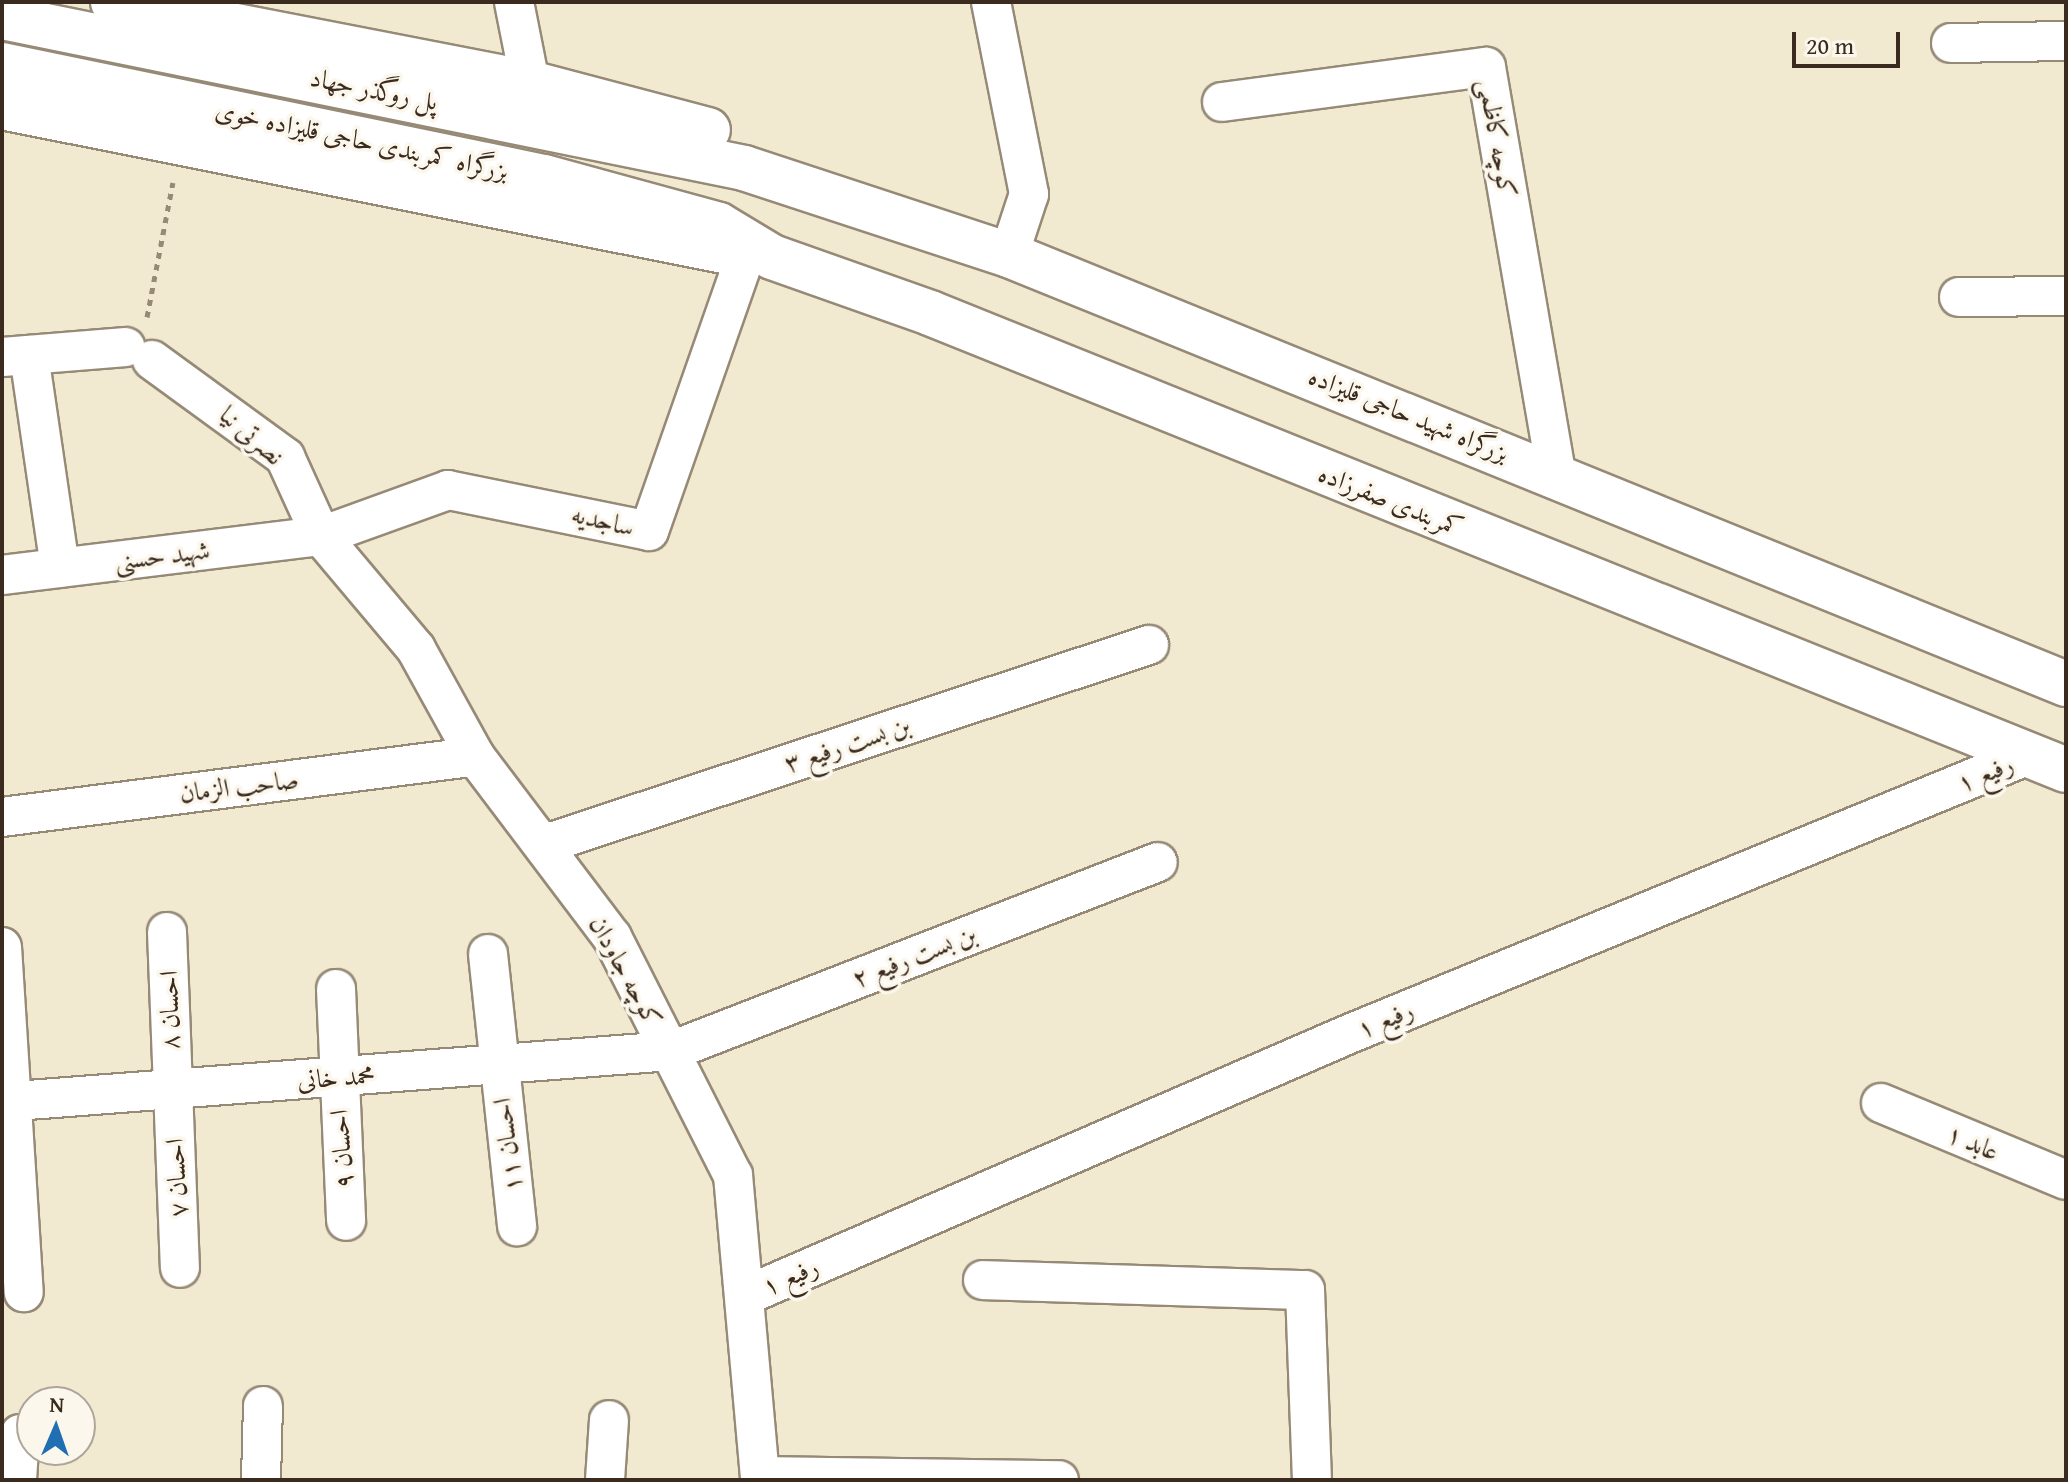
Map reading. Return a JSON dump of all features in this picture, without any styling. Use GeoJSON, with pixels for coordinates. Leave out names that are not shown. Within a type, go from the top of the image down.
{"type":"FeatureCollection","features":[{"type":"Feature","properties":{"kind":"highway"},"geometry":{"type":"LineString","coordinates":[[113,2],[530,83],[757,143],[811,190]]}},
{"type":"Feature","properties":{"kind":"highway","name":"پل روگذر جهاد"},"geometry":{"type":"LineString","coordinates":[[2,17],[744,168]]}},
{"type":"Feature","properties":{"kind":"highway","name":"بزرگراه کمربندی حاجی قلیزاده خوی"},"geometry":{"type":"LineString","coordinates":[[2,65],[544,177],[745,246]]}},
{"type":"Feature","properties":{"kind":"highway"},"geometry":{"type":"LineString","coordinates":[[2,107],[745,246]]}},
{"type":"Feature","properties":{"kind":"highway","name":"بزرگراه شهید حاجی قلیزاده"},"geometry":{"type":"LineString","coordinates":[[744,168],[1009,255],[1556,472],[2066,684]]}},
{"type":"Feature","properties":{"kind":"highway","name":"کمربندی صفرزاده"},"geometry":{"type":"LineString","coordinates":[[745,246],[930,313],[2047,762]]}},
{"type":"Feature","properties":{"kind":"street"},"geometry":{"type":"LineString","coordinates":[[514,2],[530,83]]}},
{"type":"Feature","properties":{"kind":"street"},"geometry":{"type":"LineString","coordinates":[[991,2],[1029,194],[1009,255]]}},
{"type":"Feature","properties":{"kind":"street"},"geometry":{"type":"LineString","coordinates":[[1951,43],[2066,41]]}},
{"type":"Feature","properties":{"kind":"street","name":"کوچه کاظمی"},"geometry":{"type":"LineString","coordinates":[[1222,102],[1486,67],[1556,472]]}},
{"type":"Feature","properties":{"kind":"street","name":"ساجدیه"},"geometry":{"type":"LineString","coordinates":[[321,536],[448,490],[649,531],[745,246]]}},
{"type":"Feature","properties":{"kind":"street"},"geometry":{"type":"LineString","coordinates":[[1959,297],[2066,296]]}},
{"type":"Feature","properties":{"kind":"street"},"geometry":{"type":"LineString","coordinates":[[60,568],[15,356],[141,343]]}},
{"type":"Feature","properties":{"kind":"street","name":"نصرتی نیا"},"geometry":{"type":"LineString","coordinates":[[141,343],[285,457],[321,536]]}},
{"type":"Feature","properties":{"kind":"street","name":"شهید حسنی"},"geometry":{"type":"LineString","coordinates":[[2,575],[321,536]]}},
{"type":"Feature","properties":{"kind":"street","name":"کوچه جاودان"},"geometry":{"type":"LineString","coordinates":[[321,536],[416,649],[475,756],[545,844],[612,937],[733,1175],[747,1295],[760,1478]]}},
{"type":"Feature","properties":{"kind":"street","name":"بن بست رفیع ۳"},"geometry":{"type":"LineString","coordinates":[[545,844],[1149,645]]}},
{"type":"Feature","properties":{"kind":"street","name":"صاحب الزمان"},"geometry":{"type":"LineString","coordinates":[[2,817],[475,756]]}},
{"type":"Feature","properties":{"kind":"street","name":"رفیع ۱"},"geometry":{"type":"LineString","coordinates":[[747,1295],[1349,1034],[2047,762]]}},
{"type":"Feature","properties":{"kind":"street","name":"بن بست رفیع ۲"},"geometry":{"type":"LineString","coordinates":[[671,1051],[1158,862]]}},
{"type":"Feature","properties":{"kind":"street","name":"احسان ۸"},"geometry":{"type":"LineString","coordinates":[[167,932],[171,1089]]}},
{"type":"Feature","properties":{"kind":"street"},"geometry":{"type":"LineString","coordinates":[[2,947],[5,1102],[24,1292]]}},
{"type":"Feature","properties":{"kind":"street","name":"احسان ۱۱"},"geometry":{"type":"LineString","coordinates":[[488,954],[497,1064],[517,1226]]}},
{"type":"Feature","properties":{"kind":"street","name":"احسان ۹"},"geometry":{"type":"LineString","coordinates":[[336,989],[336,1077],[346,1221]]}},
{"type":"Feature","properties":{"kind":"street","name":"محمد خانی"},"geometry":{"type":"LineString","coordinates":[[5,1102],[671,1051]]}},
{"type":"Feature","properties":{"kind":"street","name":"احسان ۷"},"geometry":{"type":"LineString","coordinates":[[171,1089],[180,1268]]}},
{"type":"Feature","properties":{"kind":"street","name":"عابد ۱"},"geometry":{"type":"LineString","coordinates":[[1881,1103],[2066,1180]]}},
{"type":"Feature","properties":{"kind":"street"},"geometry":{"type":"LineString","coordinates":[[983,1280],[1305,1290],[1312,1480]]}},
{"type":"Feature","properties":{"kind":"street"},"geometry":{"type":"LineString","coordinates":[[261,1480],[263,1406]]}},
{"type":"Feature","properties":{"kind":"street"},"geometry":{"type":"LineString","coordinates":[[605,1480],[609,1420]]}},
{"type":"Feature","properties":{"kind":"street"},"geometry":{"type":"LineString","coordinates":[[760,1478],[1059,1480]]}},
{"type":"Feature","properties":{"kind":"path"},"geometry":{"type":"LineString","coordinates":[[141,343],[181,142]]}}]}
